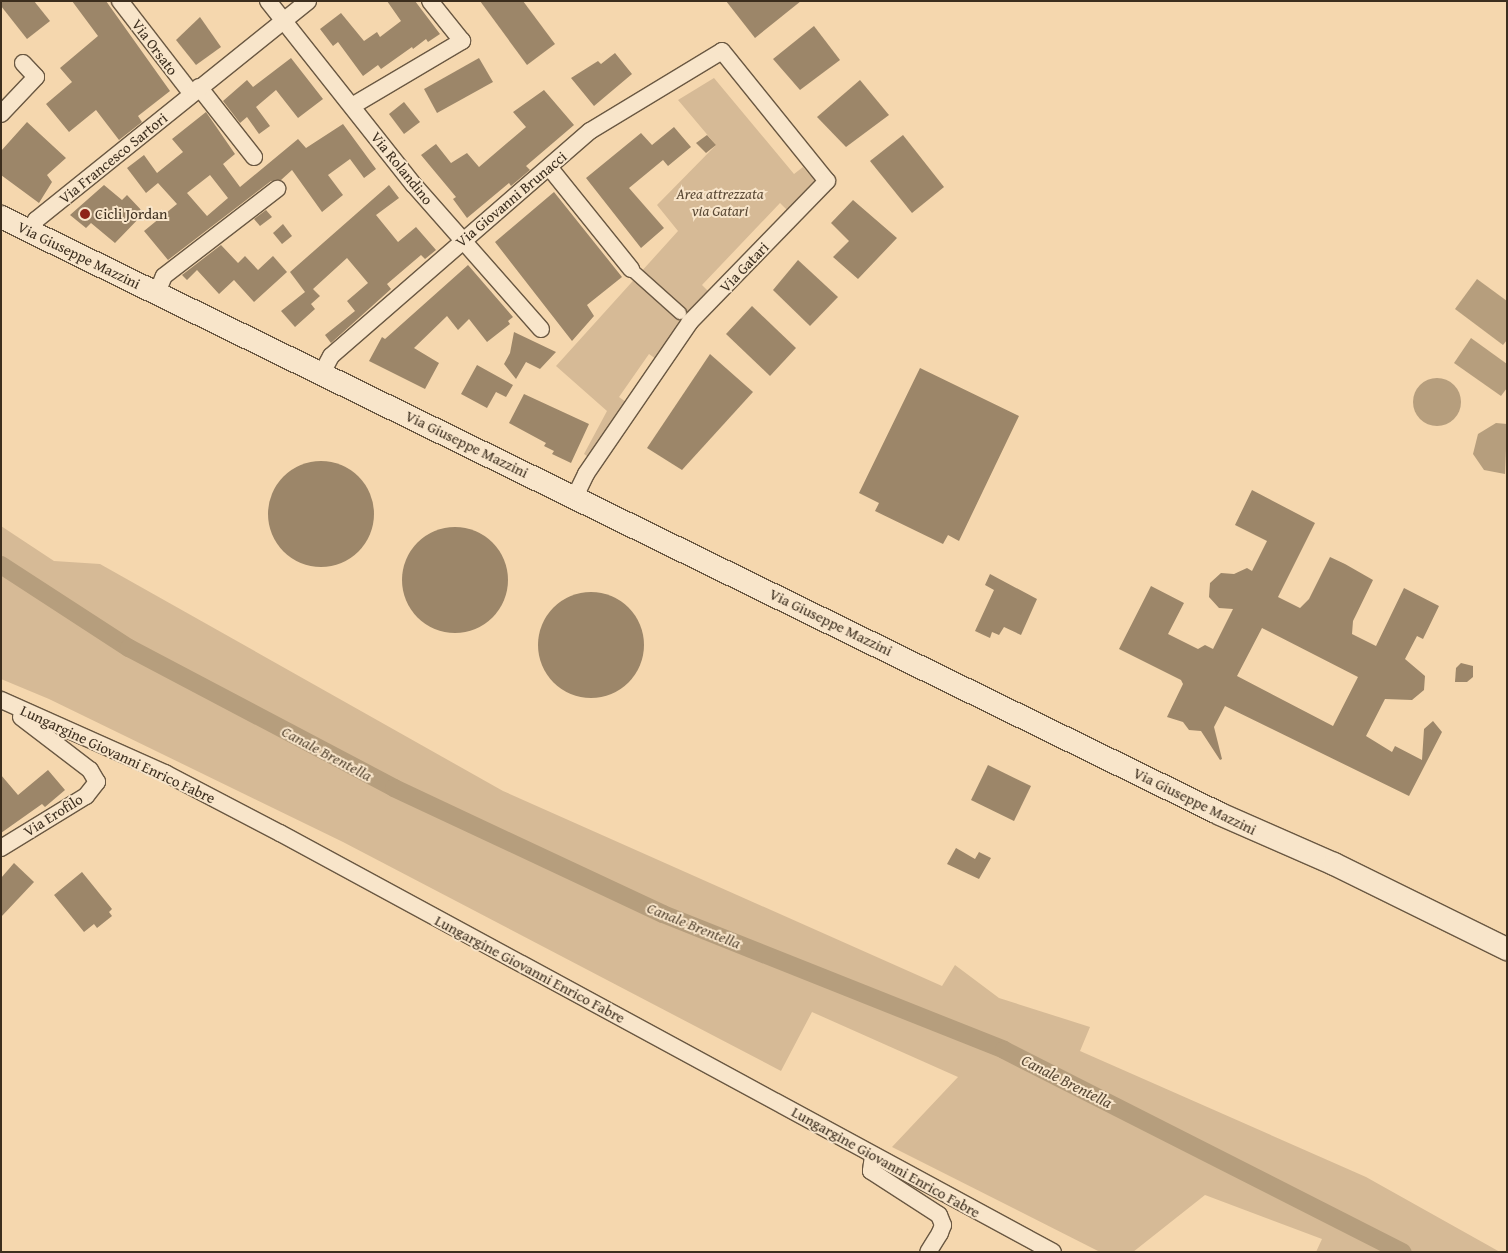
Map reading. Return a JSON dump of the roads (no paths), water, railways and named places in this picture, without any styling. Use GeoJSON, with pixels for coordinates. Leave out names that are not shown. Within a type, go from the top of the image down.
{"type":"FeatureCollection","features":[{"type":"Feature","properties":{"kind":"main road","name":"Via Giuseppe Mazzini"},"geometry":{"type":"LineString","coordinates":[[1,217],[1220,814],[1334,864],[1507,949]]}},
{"type":"Feature","properties":{"kind":"street","name":"Via Orsato"},"geometry":{"type":"LineString","coordinates":[[120,1],[195,90]]}},
{"type":"Feature","properties":{"kind":"street","name":"Via Rolandino"},"geometry":{"type":"LineString","coordinates":[[268,1],[462,240],[541,329]]}},
{"type":"Feature","properties":{"kind":"street","name":"Via Francesco Sartori"},"geometry":{"type":"LineString","coordinates":[[31,231],[36,220],[195,90],[308,1]]}},
{"type":"Feature","properties":{"kind":"street"},"geometry":{"type":"LineString","coordinates":[[352,106],[462,41],[430,1]]}},
{"type":"Feature","properties":{"kind":"street","name":"Via Giovanni Brunacci"},"geometry":{"type":"LineString","coordinates":[[322,373],[331,356],[462,240],[590,131],[722,51]]}},
{"type":"Feature","properties":{"kind":"street","name":"Via Gatari"},"geometry":{"type":"LineString","coordinates":[[575,497],[586,474],[685,318],[827,181],[722,51]]}},
{"type":"Feature","properties":{"kind":"street"},"geometry":{"type":"LineString","coordinates":[[1,114],[36,77],[23,63]]}},
{"type":"Feature","properties":{"kind":"street"},"geometry":{"type":"LineString","coordinates":[[195,90],[254,157]]}},
{"type":"Feature","properties":{"kind":"street"},"geometry":{"type":"LineString","coordinates":[[549,167],[631,269],[685,318]]}},
{"type":"Feature","properties":{"kind":"street","name":"Via Giuseppe Mazzini"},"geometry":{"type":"LineString","coordinates":[[156,293],[164,276],[277,189]]}},
{"type":"Feature","properties":{"kind":"street","name":"Via Erofilo"},"geometry":{"type":"LineString","coordinates":[[1,701],[90,770],[97,782],[86,796],[1,848]]}},
{"type":"Feature","properties":{"kind":"street","name":"Lungargine Giovanni Enrico Fabre"},"geometry":{"type":"LineString","coordinates":[[1,701],[165,773],[280,833],[397,899],[679,1047],[873,1156],[1053,1252]]}},
{"type":"Feature","properties":{"kind":"street"},"geometry":{"type":"LineString","coordinates":[[873,1156],[871,1171],[938,1216],[943,1225],[928,1252]]}},
{"type":"Feature","properties":{"kind":"waterway","name":"Canale Brentella"},"geometry":{"type":"LineString","coordinates":[[1,565],[129,648],[394,788],[663,914],[1004,1050],[1403,1252]]}},
{"type":"Feature","properties":{"kind":"place","name":"Cicli Jordan"},"geometry":{"type":"Point","coordinates":[85,214]}},
{"type":"Feature","properties":{"kind":"park label","name":"Area attrezzata via Gatari"},"geometry":{"type":"Point","coordinates":[720,202]}}]}
